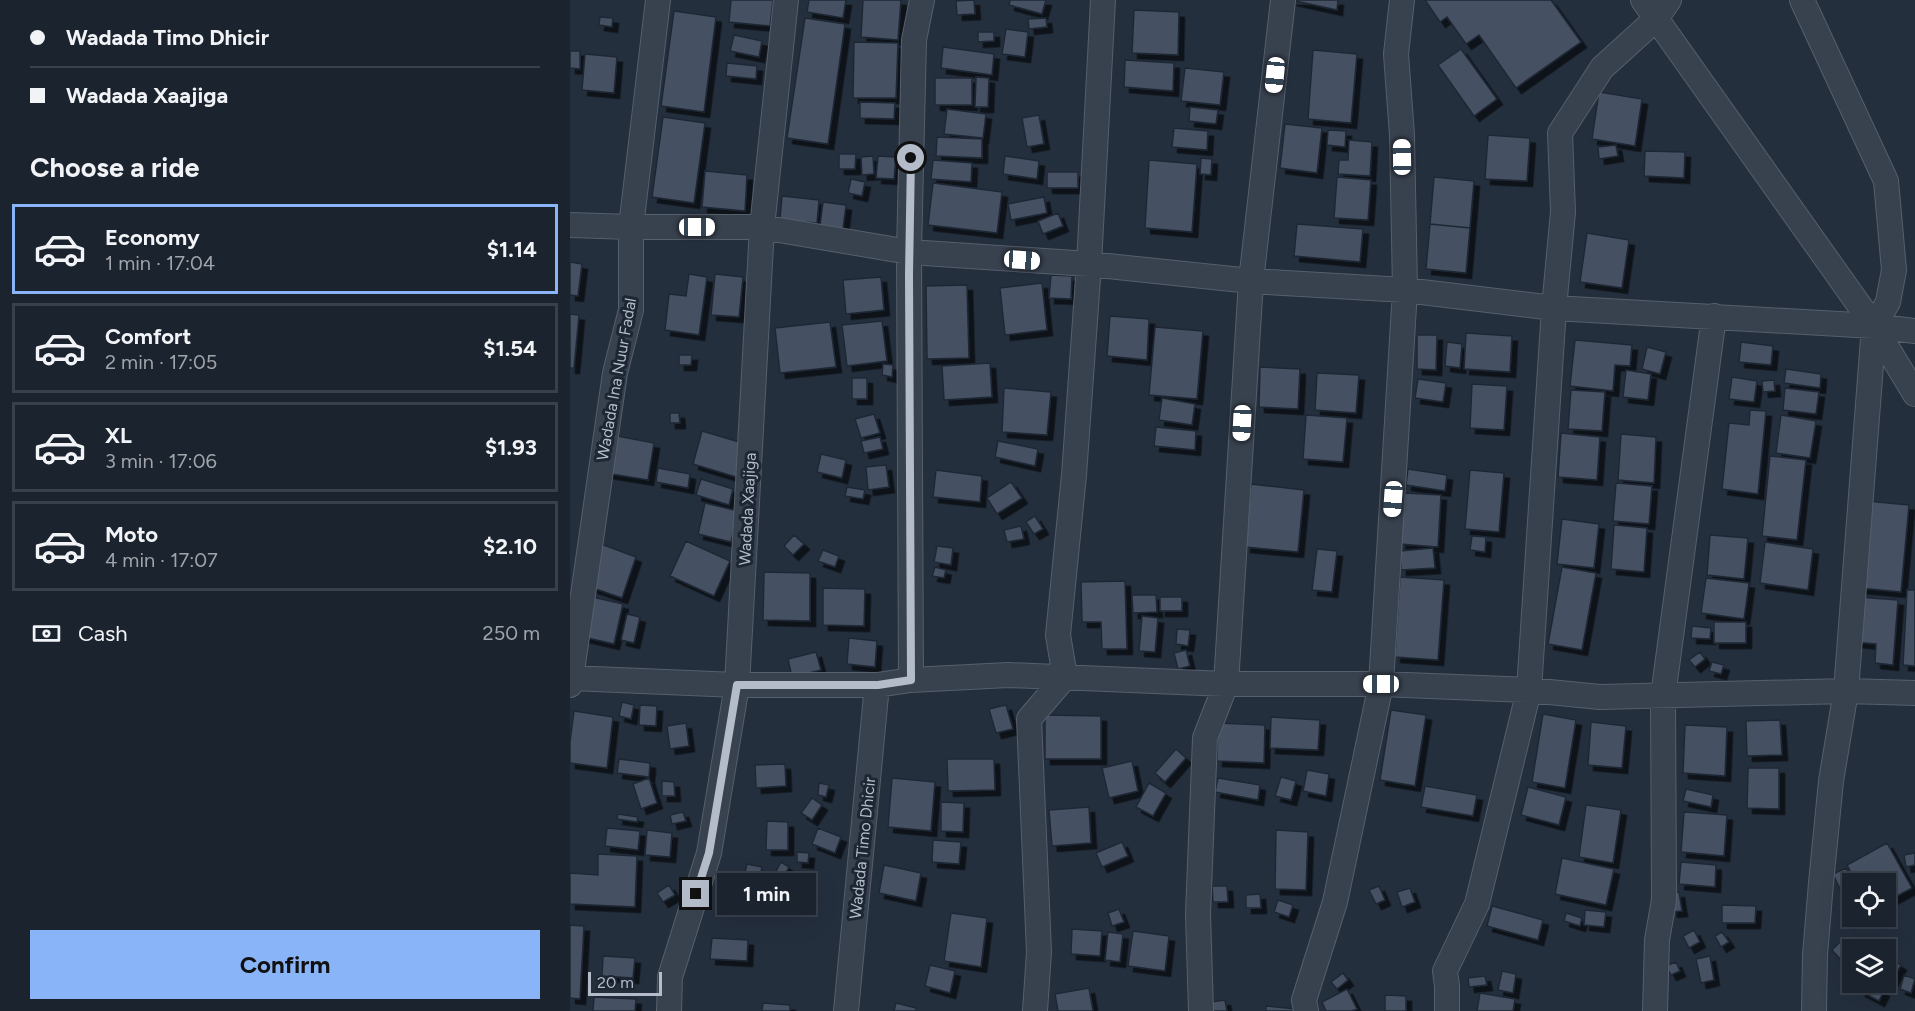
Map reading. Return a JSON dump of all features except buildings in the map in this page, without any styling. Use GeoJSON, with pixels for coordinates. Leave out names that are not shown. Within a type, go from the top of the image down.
{"type":"FeatureCollection","features":[{"type":"Feature","properties":{"kind":"street","name":"Wadada Ina Nuur Fadal"},"geometry":{"type":"LineString","coordinates":[[570,680],[615,373],[631,310],[631,227],[658,0]]}},
{"type":"Feature","properties":{"kind":"street","name":"Wadada Xaajiga"},"geometry":{"type":"LineString","coordinates":[[669,1011],[670,977],[709,853],[737,685],[762,226],[786,0]]}},
{"type":"Feature","properties":{"kind":"street"},"geometry":{"type":"LineString","coordinates":[[911,680],[909,252],[914,40],[922,0]]}},
{"type":"Feature","properties":{"kind":"street"},"geometry":{"type":"LineString","coordinates":[[1065,677],[1058,635],[1074,475],[1089,264],[1103,0]]}},
{"type":"Feature","properties":{"kind":"street"},"geometry":{"type":"LineString","coordinates":[[1201,1011],[1198,914],[1204,738],[1227,684],[1251,281],[1283,0]]}},
{"type":"Feature","properties":{"kind":"street"},"geometry":{"type":"LineString","coordinates":[[1306,1011],[1304,1000],[1335,902],[1381,684],[1405,290],[1402,135],[1396,54],[1402,0]]}},
{"type":"Feature","properties":{"kind":"street"},"geometry":{"type":"LineString","coordinates":[[1802,0],[1886,181],[1894,270],[1888,302],[1874,326],[1845,691],[1831,781],[1821,883],[1815,955],[1814,1011]]}},
{"type":"Feature","properties":{"kind":"street"},"geometry":{"type":"LineString","coordinates":[[1446,1011],[1447,986],[1444,971],[1477,904],[1529,690],[1554,308],[1563,212],[1560,134],[1602,68],[1656,6],[1874,326],[1915,394]]}},
{"type":"Feature","properties":{"kind":"street"},"geometry":{"type":"LineString","coordinates":[[570,225],[762,226],[909,252],[1089,264],[1251,281],[1405,290],[1554,308],[1874,326],[1915,331]]}},
{"type":"Feature","properties":{"kind":"street"},"geometry":{"type":"LineString","coordinates":[[1655,1011],[1658,940],[1664,900],[1663,696],[1714,316]]}},
{"type":"Feature","properties":{"kind":"street"},"geometry":{"type":"LineString","coordinates":[[570,680],[737,685],[878,685],[911,680],[1008,675],[1227,684],[1381,684],[1529,690],[1600,697],[1845,691],[1915,693]]}},
{"type":"Feature","properties":{"kind":"street"},"geometry":{"type":"LineString","coordinates":[[1035,1011],[1040,952],[1029,719],[1065,677]]}},
{"type":"Feature","properties":{"kind":"street","name":"Wadada Timo Dhicir"},"geometry":{"type":"LineString","coordinates":[[846,1011],[878,685]]}},
{"type":"Feature","properties":{"kind":"route"},"geometry":{"type":"LineString","coordinates":[[696,894],[709,853],[737,685],[878,685],[911,680],[909,274],[911,158]]}}]}
